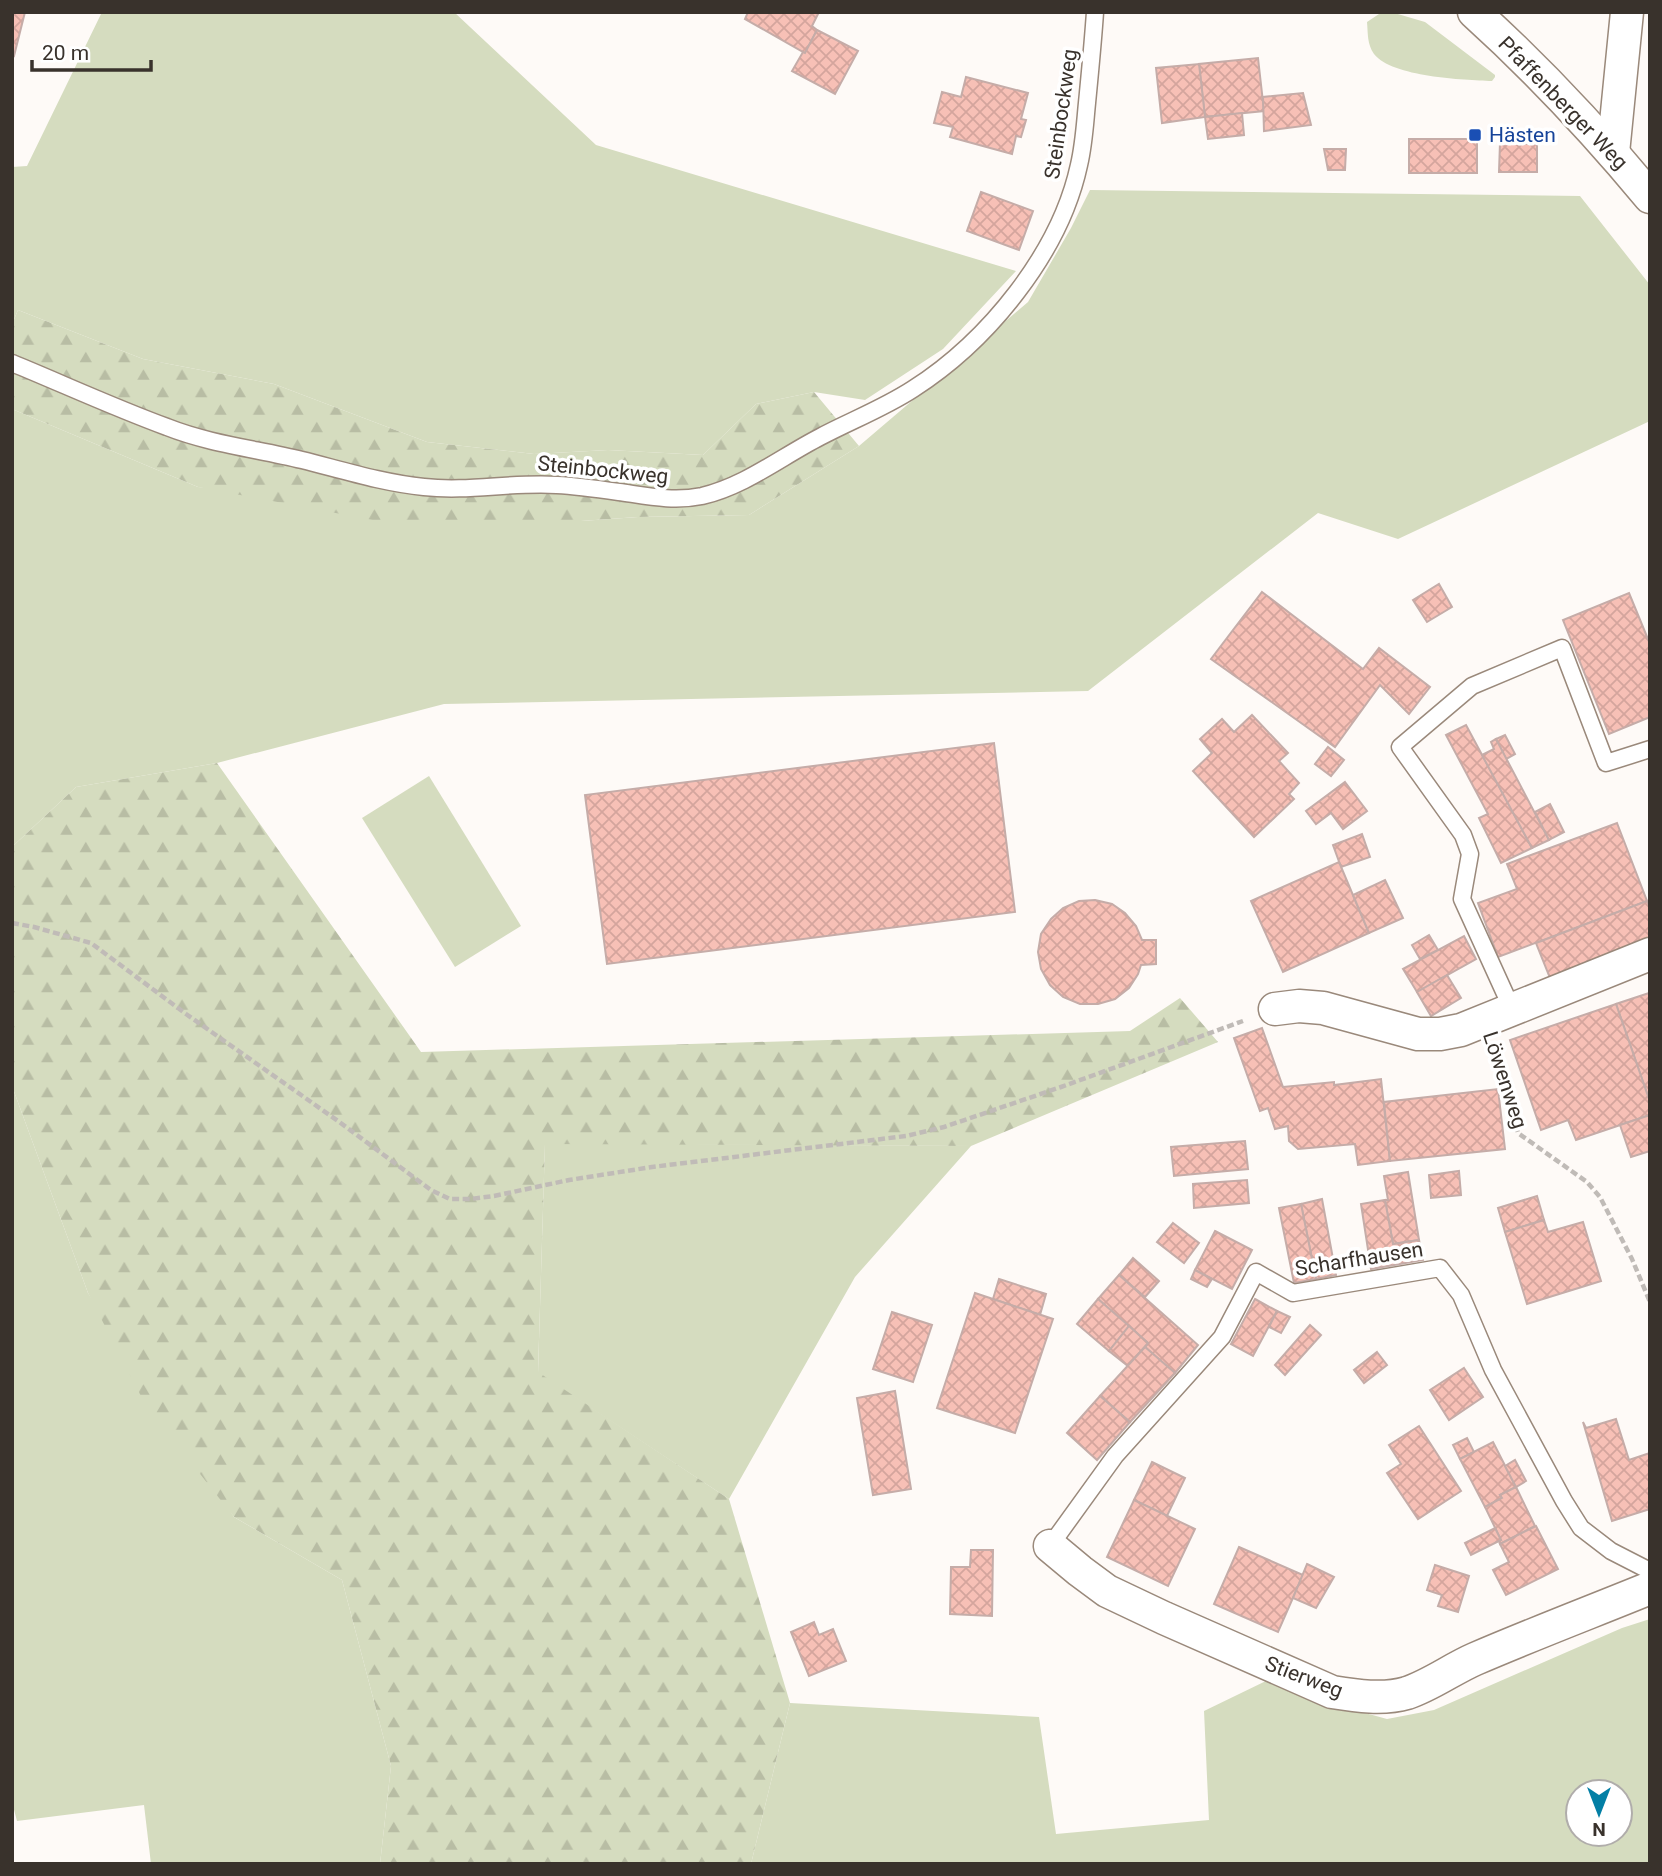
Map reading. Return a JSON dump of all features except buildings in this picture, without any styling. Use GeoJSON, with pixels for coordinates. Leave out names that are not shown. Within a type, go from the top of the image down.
{"type":"FeatureCollection","features":[{"type":"Feature","properties":{"kind":"street","name":"Pfaffenberger Weg"},"geometry":{"type":"LineString","coordinates":[[1474,12],[1613,153],[1650,197]]}},
{"type":"Feature","properties":{"kind":"street"},"geometry":{"type":"LineString","coordinates":[[1613,153],[1627,12]]}},
{"type":"Feature","properties":{"kind":"street","name":"Löwenweg"},"geometry":{"type":"LineString","coordinates":[[1275,1009],[1299,1006],[1323,1008],[1418,1034],[1440,1034],[1461,1030],[1650,954]]}},
{"type":"Feature","properties":{"kind":"street","name":"Stierweg"},"geometry":{"type":"LineString","coordinates":[[1050,1546],[1107,1591],[1332,1692],[1361,1696],[1407,1693],[1482,1656],[1650,1588]]}},
{"type":"Feature","properties":{"kind":"lane","name":"Steinbockweg"},"geometry":{"type":"LineString","coordinates":[[12,363],[167,428],[210,441],[387,481],[438,488],[548,484],[650,498],[678,499],[700,496],[728,487],[914,388],[971,343],[1019,287],[1041,255],[1069,203],[1077,175],[1085,131],[1095,12]]}},
{"type":"Feature","properties":{"kind":"lane","name":"Löwenweg"},"geometry":{"type":"LineString","coordinates":[[1498,1015],[1462,900],[1470,854],[1463,835],[1400,747],[1472,686],[1562,648],[1606,763],[1650,749]]}},
{"type":"Feature","properties":{"kind":"lane","name":"Scharfhausen"},"geometry":{"type":"LineString","coordinates":[[1050,1546],[1115,1456],[1222,1337],[1256,1272],[1293,1293],[1440,1268],[1461,1296],[1493,1370],[1564,1502],[1581,1528],[1611,1551],[1650,1571]]}},
{"type":"Feature","properties":{"kind":"path"},"geometry":{"type":"LineString","coordinates":[[12,923],[91,943],[431,1191],[450,1199],[494,1196],[569,1180],[652,1167],[906,1136],[944,1127],[1061,1087],[1275,1009]]}},
{"type":"Feature","properties":{"kind":"path","name":"Löwenweg"},"geometry":{"type":"LineString","coordinates":[[1498,1015],[1503,1073],[1518,1133],[1587,1182],[1600,1197],[1628,1250],[1650,1301]]}},
{"type":"Feature","properties":{"kind":"green space"},"geometry":{"type":"Polygon","coordinates":[[[102,12],[454,12],[596,145],[1016,271],[943,349],[865,400],[814,392],[756,404],[703,455],[608,450],[534,454],[427,442],[274,384],[143,359],[18,310],[12,324],[12,167],[27,166],[102,12]]]}},
{"type":"Feature","properties":{"kind":"green space"},"geometry":{"type":"Polygon","coordinates":[[[1382,12],[1425,22],[1495,77],[1492,81],[1429,76],[1383,62],[1370,46],[1367,22],[1382,12]]]}},
{"type":"Feature","properties":{"kind":"green space"},"geometry":{"type":"Polygon","coordinates":[[[1090,190],[1580,196],[1650,285],[1650,421],[1398,539],[1318,513],[1088,691],[444,704],[217,763],[76,787],[12,847],[12,409],[198,487],[581,521],[749,515],[859,446],[1028,302],[1090,190]]]}},
{"type":"Feature","properties":{"kind":"green space"},"geometry":{"type":"Polygon","coordinates":[[[18,310],[143,359],[274,384],[427,442],[534,454],[608,450],[703,455],[756,404],[814,392],[859,446],[749,515],[581,521],[378,521],[198,487],[12,409],[12,324],[18,310]]]}},
{"type":"Feature","properties":{"kind":"green space"},"geometry":{"type":"Polygon","coordinates":[[[217,763],[421,1052],[1130,1031],[1180,998],[1218,1042],[971,1146],[545,1144],[538,1372],[729,1499],[790,1703],[751,1864],[380,1864],[391,1766],[342,1580],[234,1517],[145,1404],[88,1293],[12,1086],[12,847],[76,787],[217,763]]]}},
{"type":"Feature","properties":{"kind":"green space"},"geometry":{"type":"Polygon","coordinates":[[[429,776],[521,926],[455,967],[362,818],[429,776]]]}},
{"type":"Feature","properties":{"kind":"green space"},"geometry":{"type":"Polygon","coordinates":[[[12,1086],[88,1293],[234,1517],[342,1580],[391,1766],[380,1864],[151,1864],[144,1805],[17,1821],[12,1802],[12,1086]]]}},
{"type":"Feature","properties":{"kind":"green space"},"geometry":{"type":"Polygon","coordinates":[[[545,1143],[971,1146],[855,1277],[729,1499],[538,1373],[545,1143]]]}},
{"type":"Feature","properties":{"kind":"green space"},"geometry":{"type":"Polygon","coordinates":[[[1650,1619],[1650,1864],[751,1864],[790,1703],[1039,1717],[1056,1834],[1209,1820],[1204,1711],[1270,1679],[1336,1705],[1387,1719],[1434,1710],[1622,1628],[1650,1619]]]}},
{"type":"Feature","properties":{"kind":"place","name":"Hästen"},"geometry":{"type":"Point","coordinates":[1475,135]}}]}
